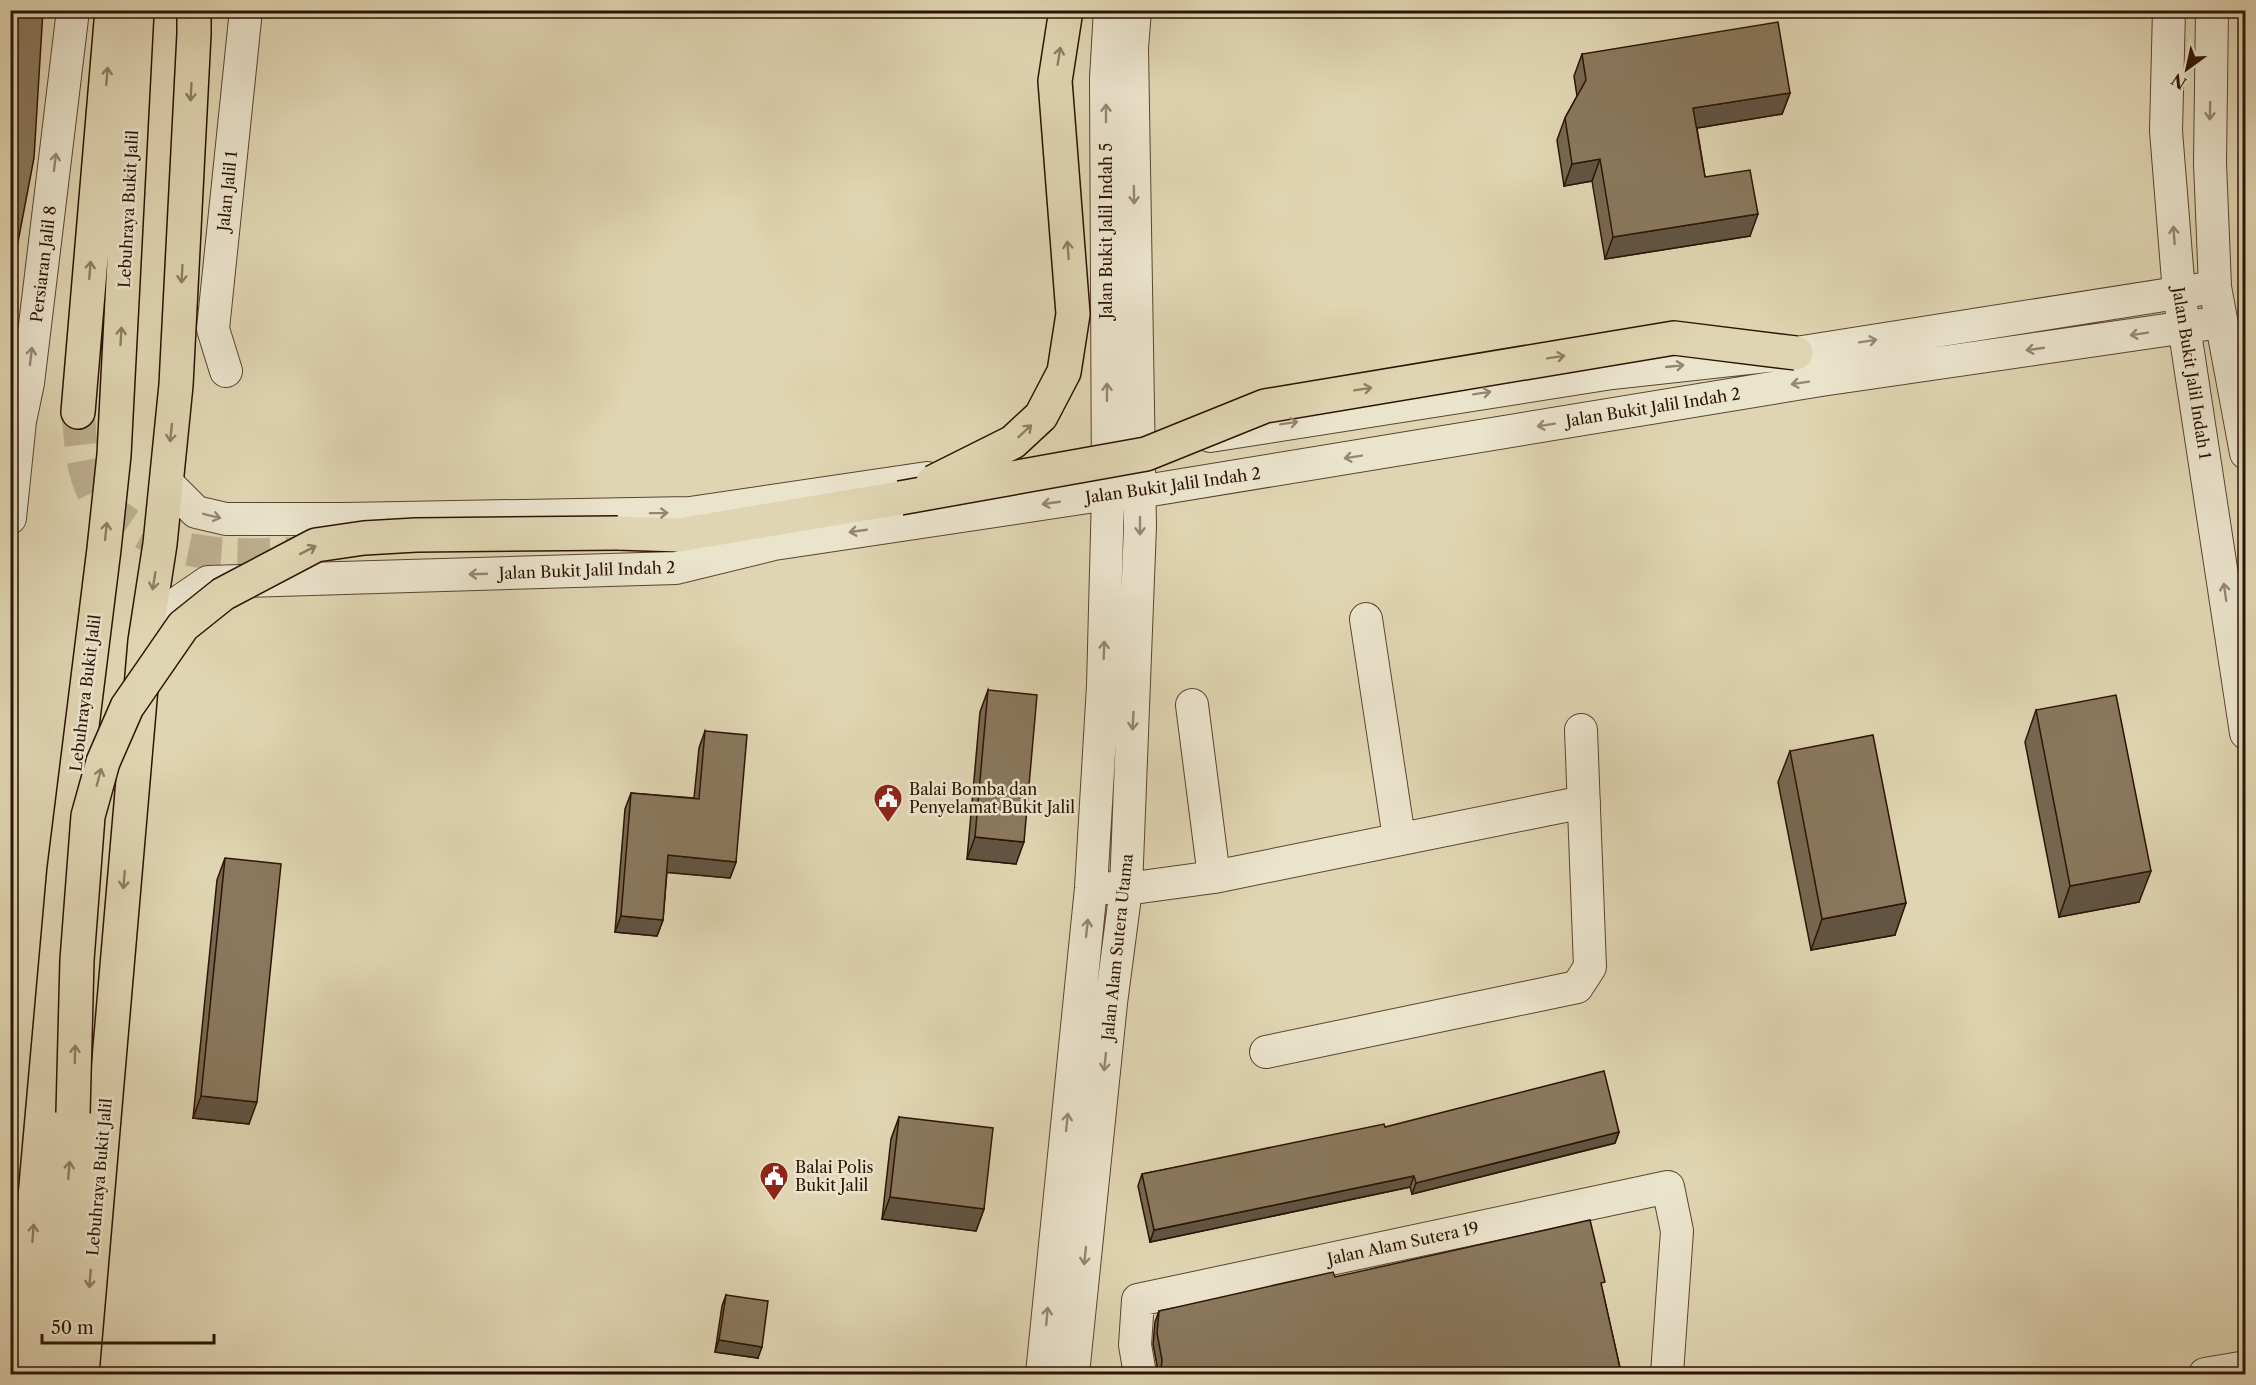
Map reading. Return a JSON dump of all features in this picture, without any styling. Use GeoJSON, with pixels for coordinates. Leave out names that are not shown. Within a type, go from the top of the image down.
{"type":"FeatureCollection","features":[{"type":"Feature","properties":{"kind":"highway"},"geometry":{"type":"LineString","coordinates":[[78,412],[112,10]]}},
{"type":"Feature","properties":{"kind":"highway","name":"Lebuhraya Bukit Jalil"},"geometry":{"type":"LineString","coordinates":[[27,1374],[35,1197],[64,871],[114,455],[137,10]]}},
{"type":"Feature","properties":{"kind":"highway"},"geometry":{"type":"LineString","coordinates":[[900,498],[1013,442],[1041,416],[1064,372],[1072,314],[1055,81],[1066,10]]}},
{"type":"Feature","properties":{"kind":"highway","name":"Lebuhraya Bukit Jalil"},"geometry":{"type":"LineString","coordinates":[[82,1374],[145,641],[160,544],[176,385],[195,18]]}},
{"type":"Feature","properties":{"kind":"highway"},"geometry":{"type":"LineString","coordinates":[[51,1374],[73,1113],[77,960],[88,816],[103,762],[127,707],[183,626],[223,594],[316,545],[364,538],[416,535],[618,533],[679,535],[1146,454],[1265,406],[1674,338],[1796,353]]}},
{"type":"Feature","properties":{"kind":"street","name":"Persiaran Jalil 8"},"geometry":{"type":"LineString","coordinates":[[10,518],[20,421],[28,382],[73,10]]}},
{"type":"Feature","properties":{"kind":"street","name":"Jalan Jalil 1"},"geometry":{"type":"LineString","coordinates":[[226,371],[213,329],[246,10]]}},
{"type":"Feature","properties":{"kind":"street","name":"Jalan Bukit Jalil Indah 5"},"geometry":{"type":"LineString","coordinates":[[1108,494],[1106,78],[1110,10]]}},
{"type":"Feature","properties":{"kind":"street","name":"Jalan Bukit Jalil Indah 5"},"geometry":{"type":"LineString","coordinates":[[1135,10],[1132,48],[1139,447]]}},
{"type":"Feature","properties":{"kind":"street","name":"Jalan Bukit Jalil Indah 1"},"geometry":{"type":"LineString","coordinates":[[2169,10],[2166,131],[2179,293],[2246,732]]}},
{"type":"Feature","properties":{"kind":"street"},"geometry":{"type":"LineString","coordinates":[[2212,10],[2210,163],[2216,287],[2246,453]]}},
{"type":"Feature","properties":{"kind":"street","name":"Jalan Bukit Jalil Indah 2"},"geometry":{"type":"LineString","coordinates":[[166,482],[196,512],[226,519],[690,513],[1139,447],[1612,373],[1796,353],[2216,287]]}},
{"type":"Feature","properties":{"kind":"street","name":"Jalan Bukit Jalil Indah 2"},"geometry":{"type":"LineString","coordinates":[[145,641],[170,608],[208,582],[676,568],[774,544],[1108,494],[1139,492],[1821,380],[2221,321]]}},
{"type":"Feature","properties":{"kind":"street","name":"Jalan Alam Sutera Utama"},"geometry":{"type":"LineString","coordinates":[[1073,1374],[1111,1003],[1126,888],[1139,569],[1139,447]]}},
{"type":"Feature","properties":{"kind":"street","name":"Jalan Alam Sutera Utama"},"geometry":{"type":"LineString","coordinates":[[1042,1374],[1091,888],[1103,686],[1108,494]]}},
{"type":"Feature","properties":{"kind":"street"},"geometry":{"type":"LineString","coordinates":[[1366,619],[1399,838]]}},
{"type":"Feature","properties":{"kind":"street"},"geometry":{"type":"LineString","coordinates":[[1192,705],[1214,877]]}},
{"type":"Feature","properties":{"kind":"street"},"geometry":{"type":"LineString","coordinates":[[1266,1052],[1577,987],[1590,967],[1581,730]]}},
{"type":"Feature","properties":{"kind":"street"},"geometry":{"type":"LineString","coordinates":[[1095,799],[1129,804]]}},
{"type":"Feature","properties":{"kind":"street"},"geometry":{"type":"LineString","coordinates":[[1091,888],[1126,888],[1214,877],[1584,802]]}},
{"type":"Feature","properties":{"kind":"street","name":"Jalan Alam Sutera 19"},"geometry":{"type":"LineString","coordinates":[[1140,1374],[1135,1345],[1138,1300],[1668,1187],[1677,1231],[1667,1374]]}},
{"type":"Feature","properties":{"kind":"street"},"geometry":{"type":"LineString","coordinates":[[2205,1374],[2246,1366]]}},
{"type":"Feature","properties":{"kind":"building"},"geometry":{"type":"Polygon","coordinates":[[[10,10],[43,10],[34,158],[17,247],[10,266],[10,10]]]}},
{"type":"Feature","properties":{"kind":"building"},"geometry":{"type":"Polygon","coordinates":[[[1778,22],[1790,93],[1693,108],[1705,177],[1750,170],[1758,214],[1613,237],[1600,159],[1572,164],[1565,118],[1586,80],[1582,54],[1778,22]]]}},
{"type":"Feature","properties":{"kind":"building"},"geometry":{"type":"Polygon","coordinates":[[[988,690],[1037,695],[1024,842],[975,837],[988,690]]]}},
{"type":"Feature","properties":{"kind":"building"},"geometry":{"type":"Polygon","coordinates":[[[2116,695],[2151,871],[2070,886],[2036,710],[2116,695]]]}},
{"type":"Feature","properties":{"kind":"building"},"geometry":{"type":"Polygon","coordinates":[[[705,731],[747,735],[736,862],[668,855],[663,920],[621,916],[631,793],[699,799],[705,731]]]}},
{"type":"Feature","properties":{"kind":"building"},"geometry":{"type":"Polygon","coordinates":[[[1873,735],[1906,903],[1822,919],[1790,751],[1873,735]]]}},
{"type":"Feature","properties":{"kind":"building"},"geometry":{"type":"Polygon","coordinates":[[[225,858],[281,864],[257,1102],[201,1096],[225,858]]]}},
{"type":"Feature","properties":{"kind":"building"},"geometry":{"type":"Polygon","coordinates":[[[1604,1071],[1619,1132],[1416,1183],[1414,1176],[1154,1230],[1142,1174],[1384,1124],[1385,1127],[1604,1071]]]}},
{"type":"Feature","properties":{"kind":"building"},"geometry":{"type":"Polygon","coordinates":[[[899,1117],[993,1128],[984,1209],[890,1197],[899,1117]]]}},
{"type":"Feature","properties":{"kind":"building"},"geometry":{"type":"Polygon","coordinates":[[[1590,1220],[1605,1282],[1601,1283],[1620,1368],[1590,1374],[1162,1374],[1157,1333],[1159,1311],[1333,1272],[1335,1277],[1590,1220]]]}},
{"type":"Feature","properties":{"kind":"building"},"geometry":{"type":"Polygon","coordinates":[[[726,1295],[768,1301],[762,1347],[719,1340],[726,1295]]]}},
{"type":"Feature","properties":{"kind":"tunnel"},"geometry":{"type":"LineString","coordinates":[[78,412],[83,458],[92,490],[103,506],[144,534],[166,543],[212,553],[235,555],[308,553]]}},
{"type":"Feature","properties":{"kind":"place","name":"Balai Bomba dan Penyelamat Bukit Jalil"},"geometry":{"type":"Point","coordinates":[888,824]}},
{"type":"Feature","properties":{"kind":"place","name":"Balai Polis Bukit Jalil"},"geometry":{"type":"Point","coordinates":[774,1202]}}]}
